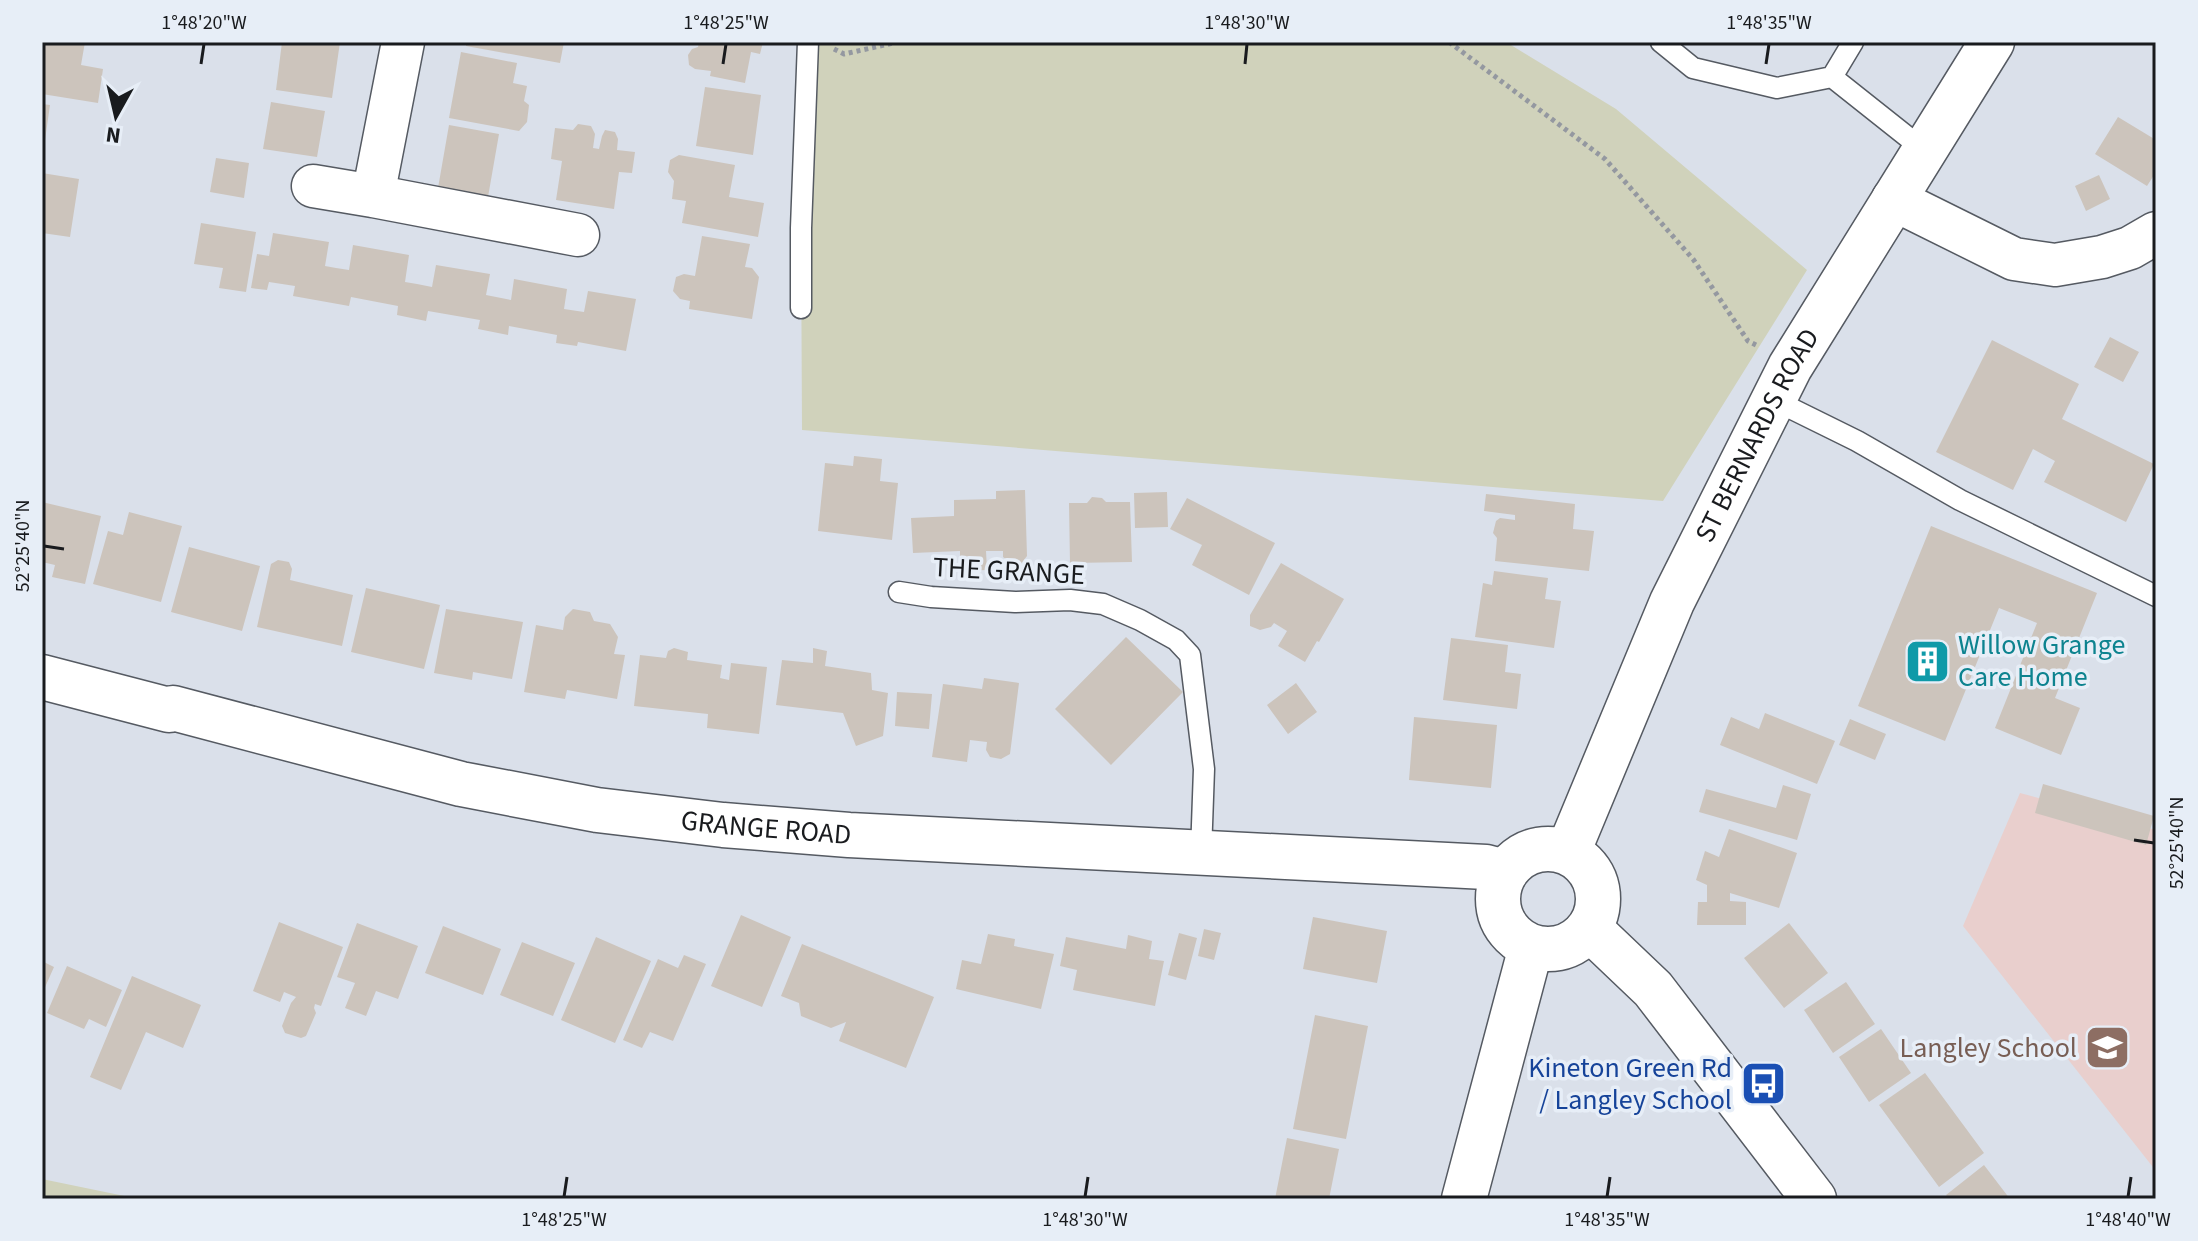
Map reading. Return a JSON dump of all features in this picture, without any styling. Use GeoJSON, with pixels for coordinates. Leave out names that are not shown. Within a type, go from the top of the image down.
{"type":"FeatureCollection","features":[{"type":"Feature","properties":{"kind":"street"},"geometry":{"type":"LineString","coordinates":[[373,196],[403,42]]}},
{"type":"Feature","properties":{"kind":"street","name":"ST BERNARDS ROAD"},"geometry":{"type":"LineString","coordinates":[[1568,852],[1672,602],[1782,384],[1992,42]]}},
{"type":"Feature","properties":{"kind":"street"},"geometry":{"type":"LineString","coordinates":[[313,186],[578,235]]}},
{"type":"Feature","properties":{"kind":"street"},"geometry":{"type":"LineString","coordinates":[[1893,199],[2014,259],[2055,265],[2102,257],[2130,248],[2156,233]]}},
{"type":"Feature","properties":{"kind":"street","name":"GRANGE ROAD"},"geometry":{"type":"LineString","coordinates":[[42,677],[461,784],[597,810],[723,825],[849,835],[1486,867],[1505,872]]}},
{"type":"Feature","properties":{"kind":"street"},"geometry":{"type":"LineString","coordinates":[[1542,849],[1568,852],[1583,862],[1593,876],[1598,891],[1598,909],[1590,929],[1565,948],[1547,951],[1515,939],[1499,912],[1498,889],[1505,872],[1516,860],[1542,849]]}},
{"type":"Feature","properties":{"kind":"street"},"geometry":{"type":"LineString","coordinates":[[1590,929],[1653,989],[1814,1199]]}},
{"type":"Feature","properties":{"kind":"street"},"geometry":{"type":"LineString","coordinates":[[1464,1199],[1531,947]]}},
{"type":"Feature","properties":{"kind":"lane"},"geometry":{"type":"LineString","coordinates":[[801,308],[808,42]]}},
{"type":"Feature","properties":{"kind":"lane"},"geometry":{"type":"LineString","coordinates":[[1661,42],[1693,68],[1777,88],[1832,77],[1853,42]]}},
{"type":"Feature","properties":{"kind":"lane"},"geometry":{"type":"LineString","coordinates":[[1832,77],[1924,150]]}},
{"type":"Feature","properties":{"kind":"lane"},"geometry":{"type":"LineString","coordinates":[[1782,384],[1857,441],[1960,500],[2156,596]]}},
{"type":"Feature","properties":{"kind":"lane","name":"THE GRANGE"},"geometry":{"type":"LineString","coordinates":[[899,592],[945,598],[1015,602],[1070,600],[1103,604],[1176,640],[1190,655],[1204,769],[1201,853]]}},
{"type":"Feature","properties":{"kind":"path"},"geometry":{"type":"LineString","coordinates":[[830,48],[844,54],[898,42]]}},
{"type":"Feature","properties":{"kind":"path"},"geometry":{"type":"LineString","coordinates":[[1449,42],[1605,159],[1693,259],[1748,341],[1782,384]]}},
{"type":"Feature","properties":{"kind":"shaded area","name":"Langley School"},"geometry":{"type":"Polygon","coordinates":[[[2020,793],[2156,830],[2156,1171],[1963,926],[2020,793]]]}},
{"type":"Feature","properties":{"kind":"green space"},"geometry":{"type":"Polygon","coordinates":[[[808,42],[1506,42],[1616,109],[1807,270],[1663,501],[802,430],[801,228],[808,42]]]}},
{"type":"Feature","properties":{"kind":"green space"},"geometry":{"type":"Polygon","coordinates":[[[42,1179],[139,1199],[42,1199],[42,1179]]]}},
{"type":"Feature","properties":{"kind":"building"},"geometry":{"type":"Polygon","coordinates":[[[42,42],[85,42],[81,65],[103,69],[98,103],[42,94],[42,42]]]}},
{"type":"Feature","properties":{"kind":"building"},"geometry":{"type":"Polygon","coordinates":[[[282,42],[340,42],[332,98],[276,90],[282,42]]]}},
{"type":"Feature","properties":{"kind":"building"},"geometry":{"type":"Polygon","coordinates":[[[466,42],[564,42],[560,63],[466,46],[466,42]]]}},
{"type":"Feature","properties":{"kind":"building"},"geometry":{"type":"Polygon","coordinates":[[[699,42],[763,42],[760,54],[751,52],[745,83],[710,76],[711,71],[689,65],[688,55],[698,47],[699,42]]]}},
{"type":"Feature","properties":{"kind":"building"},"geometry":{"type":"Polygon","coordinates":[[[461,52],[517,63],[513,83],[527,86],[524,101],[529,105],[527,122],[519,131],[449,118],[461,52]]]}},
{"type":"Feature","properties":{"kind":"building"},"geometry":{"type":"Polygon","coordinates":[[[705,87],[761,95],[753,155],[696,146],[705,87]]]}},
{"type":"Feature","properties":{"kind":"building"},"geometry":{"type":"Polygon","coordinates":[[[271,102],[325,111],[317,157],[263,149],[271,102]]]}},
{"type":"Feature","properties":{"kind":"building"},"geometry":{"type":"Polygon","coordinates":[[[42,104],[50,105],[44,147],[42,147],[42,104]]]}},
{"type":"Feature","properties":{"kind":"building"},"geometry":{"type":"Polygon","coordinates":[[[2118,117],[2156,140],[2156,172],[2147,186],[2095,154],[2118,117]]]}},
{"type":"Feature","properties":{"kind":"building"},"geometry":{"type":"Polygon","coordinates":[[[578,124],[591,126],[595,134],[593,148],[599,149],[605,130],[615,132],[617,150],[635,152],[632,173],[619,172],[614,209],[556,200],[562,161],[551,159],[555,128],[573,130],[578,124]]]}},
{"type":"Feature","properties":{"kind":"building"},"geometry":{"type":"Polygon","coordinates":[[[449,125],[499,134],[488,197],[438,188],[449,125]]]}},
{"type":"Feature","properties":{"kind":"building"},"geometry":{"type":"Polygon","coordinates":[[[679,155],[735,165],[729,197],[764,203],[758,237],[682,223],[686,201],[672,199],[674,181],[668,172],[670,160],[679,155]]]}},
{"type":"Feature","properties":{"kind":"building"},"geometry":{"type":"Polygon","coordinates":[[[216,158],[249,163],[244,198],[210,192],[216,158]]]}},
{"type":"Feature","properties":{"kind":"building"},"geometry":{"type":"Polygon","coordinates":[[[42,173],[79,179],[70,237],[42,233],[42,173]]]}},
{"type":"Feature","properties":{"kind":"building"},"geometry":{"type":"Polygon","coordinates":[[[2099,175],[2110,199],[2086,211],[2075,186],[2099,175]]]}},
{"type":"Feature","properties":{"kind":"building"},"geometry":{"type":"Polygon","coordinates":[[[201,223],[256,232],[246,292],[219,288],[223,268],[194,264],[201,223]]]}},
{"type":"Feature","properties":{"kind":"building"},"geometry":{"type":"Polygon","coordinates":[[[273,233],[329,242],[325,266],[336,268],[349,270],[353,245],[409,255],[405,282],[432,287],[436,265],[490,274],[486,295],[511,300],[514,279],[567,289],[564,309],[584,312],[588,291],[636,299],[626,351],[578,342],[577,346],[556,343],[557,335],[509,326],[508,335],[478,329],[480,320],[428,311],[426,321],[397,315],[398,306],[351,297],[349,306],[293,296],[295,286],[269,282],[267,290],[251,288],[257,254],[269,256],[273,233]]]}},
{"type":"Feature","properties":{"kind":"building"},"geometry":{"type":"Polygon","coordinates":[[[702,236],[750,244],[745,267],[752,268],[759,277],[752,319],[689,309],[690,301],[680,299],[673,291],[676,277],[684,274],[695,276],[702,236]]]}},
{"type":"Feature","properties":{"kind":"building"},"geometry":{"type":"Polygon","coordinates":[[[2110,337],[2139,352],[2123,382],[2094,367],[2110,337]]]}},
{"type":"Feature","properties":{"kind":"building"},"geometry":{"type":"Polygon","coordinates":[[[1992,340],[2079,384],[2062,419],[2154,464],[2126,522],[2044,482],[2055,461],[2033,449],[2013,490],[1936,452],[1992,340]]]}},
{"type":"Feature","properties":{"kind":"building"},"geometry":{"type":"Polygon","coordinates":[[[854,456],[882,459],[880,481],[898,483],[892,540],[818,531],[825,463],[853,466],[854,456]]]}},
{"type":"Feature","properties":{"kind":"building"},"geometry":{"type":"Polygon","coordinates":[[[1025,490],[1027,556],[1020,565],[1003,557],[1003,551],[986,551],[987,570],[960,571],[960,551],[913,553],[911,518],[954,516],[954,500],[996,499],[996,491],[1025,490]]]}},
{"type":"Feature","properties":{"kind":"building"},"geometry":{"type":"Polygon","coordinates":[[[1167,492],[1168,527],[1135,528],[1134,493],[1167,492]]]}},
{"type":"Feature","properties":{"kind":"building"},"geometry":{"type":"Polygon","coordinates":[[[1486,494],[1575,504],[1573,529],[1594,531],[1589,571],[1495,561],[1497,538],[1493,533],[1496,521],[1500,518],[1515,520],[1515,515],[1484,511],[1486,494]]]}},
{"type":"Feature","properties":{"kind":"building"},"geometry":{"type":"Polygon","coordinates":[[[1092,497],[1102,498],[1106,502],[1130,502],[1132,562],[1070,563],[1069,503],[1087,503],[1092,497]]]}},
{"type":"Feature","properties":{"kind":"building"},"geometry":{"type":"Polygon","coordinates":[[[1187,498],[1275,543],[1249,595],[1192,565],[1202,545],[1170,529],[1187,498]]]}},
{"type":"Feature","properties":{"kind":"building"},"geometry":{"type":"Polygon","coordinates":[[[42,502],[101,516],[85,584],[52,577],[55,565],[42,562],[42,502]]]}},
{"type":"Feature","properties":{"kind":"building"},"geometry":{"type":"Polygon","coordinates":[[[129,512],[182,526],[161,602],[93,584],[108,531],[123,535],[129,512]]]}},
{"type":"Feature","properties":{"kind":"building","name":"Willow Grange Care Home"},"geometry":{"type":"Polygon","coordinates":[[[1931,526],[2097,593],[2055,698],[2080,708],[2061,755],[1995,728],[2037,623],[1999,608],[1945,741],[1858,706],[1931,526]]]}},
{"type":"Feature","properties":{"kind":"building"},"geometry":{"type":"Polygon","coordinates":[[[189,547],[260,566],[242,631],[171,612],[189,547]]]}},
{"type":"Feature","properties":{"kind":"building"},"geometry":{"type":"Polygon","coordinates":[[[278,560],[289,562],[292,569],[290,580],[353,595],[342,646],[257,627],[271,564],[278,560]]]}},
{"type":"Feature","properties":{"kind":"building"},"geometry":{"type":"Polygon","coordinates":[[[1281,563],[1344,599],[1305,662],[1278,646],[1287,631],[1274,623],[1260,630],[1250,626],[1250,615],[1281,563]]]}},
{"type":"Feature","properties":{"kind":"building"},"geometry":{"type":"Polygon","coordinates":[[[1494,571],[1548,578],[1545,599],[1561,601],[1554,648],[1475,637],[1483,583],[1492,585],[1494,571]]]}},
{"type":"Feature","properties":{"kind":"building"},"geometry":{"type":"Polygon","coordinates":[[[366,588],[440,605],[424,669],[351,652],[366,588]]]}},
{"type":"Feature","properties":{"kind":"building"},"geometry":{"type":"Polygon","coordinates":[[[446,609],[523,622],[512,679],[473,672],[472,680],[434,673],[446,609]]]}},
{"type":"Feature","properties":{"kind":"building"},"geometry":{"type":"Polygon","coordinates":[[[573,609],[590,612],[594,621],[610,624],[618,637],[614,654],[625,655],[617,699],[567,690],[565,699],[524,692],[536,625],[563,630],[565,617],[573,609]]]}},
{"type":"Feature","properties":{"kind":"building"},"geometry":{"type":"Polygon","coordinates":[[[1126,637],[1183,692],[1111,765],[1055,709],[1126,637]]]}},
{"type":"Feature","properties":{"kind":"building"},"geometry":{"type":"Polygon","coordinates":[[[1451,638],[1508,645],[1505,672],[1521,674],[1517,709],[1443,700],[1451,638]]]}},
{"type":"Feature","properties":{"kind":"building"},"geometry":{"type":"Polygon","coordinates":[[[674,648],[688,652],[687,660],[722,665],[720,678],[729,680],[731,663],[767,667],[759,734],[707,728],[708,714],[634,706],[640,655],[666,658],[668,651],[674,648]]]}},
{"type":"Feature","properties":{"kind":"building"},"geometry":{"type":"Polygon","coordinates":[[[813,648],[827,651],[825,666],[871,673],[872,690],[888,693],[883,736],[856,746],[843,713],[776,705],[782,660],[813,663],[813,648]]]}},
{"type":"Feature","properties":{"kind":"building"},"geometry":{"type":"Polygon","coordinates":[[[984,678],[1019,683],[1010,754],[1001,759],[990,757],[986,750],[987,742],[970,740],[967,762],[932,757],[943,684],[982,689],[984,678]]]}},
{"type":"Feature","properties":{"kind":"building"},"geometry":{"type":"Polygon","coordinates":[[[1296,683],[1317,712],[1288,734],[1267,705],[1296,683]]]}},
{"type":"Feature","properties":{"kind":"building"},"geometry":{"type":"Polygon","coordinates":[[[897,692],[932,694],[929,729],[895,726],[897,692]]]}},
{"type":"Feature","properties":{"kind":"building"},"geometry":{"type":"Polygon","coordinates":[[[1765,713],[1835,741],[1817,784],[1720,745],[1731,717],[1759,729],[1765,713]]]}},
{"type":"Feature","properties":{"kind":"building"},"geometry":{"type":"Polygon","coordinates":[[[1414,717],[1497,725],[1491,788],[1409,780],[1414,717]]]}},
{"type":"Feature","properties":{"kind":"building"},"geometry":{"type":"Polygon","coordinates":[[[1850,719],[1886,734],[1875,760],[1839,745],[1850,719]]]}},
{"type":"Feature","properties":{"kind":"building"},"geometry":{"type":"Polygon","coordinates":[[[2043,784],[2154,816],[2146,845],[2035,813],[2043,784]]]}},
{"type":"Feature","properties":{"kind":"building"},"geometry":{"type":"Polygon","coordinates":[[[1783,785],[1811,794],[1797,840],[1699,812],[1706,789],[1776,808],[1783,785]]]}},
{"type":"Feature","properties":{"kind":"building"},"geometry":{"type":"Polygon","coordinates":[[[1729,829],[1797,853],[1779,908],[1730,893],[1730,901],[1746,902],[1746,925],[1697,925],[1698,902],[1707,902],[1707,885],[1696,880],[1705,851],[1719,857],[1729,829]]]}},
{"type":"Feature","properties":{"kind":"building"},"geometry":{"type":"Polygon","coordinates":[[[741,915],[791,937],[762,1007],[711,986],[741,915]]]}},
{"type":"Feature","properties":{"kind":"building"},"geometry":{"type":"Polygon","coordinates":[[[1313,917],[1387,931],[1377,983],[1303,969],[1313,917]]]}},
{"type":"Feature","properties":{"kind":"building"},"geometry":{"type":"Polygon","coordinates":[[[279,922],[343,947],[321,1006],[315,1004],[316,1013],[306,1036],[301,1038],[285,1033],[282,1026],[296,997],[284,992],[280,1002],[253,991],[279,922]]]}},
{"type":"Feature","properties":{"kind":"building"},"geometry":{"type":"Polygon","coordinates":[[[357,923],[418,946],[398,999],[376,991],[366,1016],[345,1008],[355,983],[337,977],[357,923]]]}},
{"type":"Feature","properties":{"kind":"building"},"geometry":{"type":"Polygon","coordinates":[[[1789,923],[1828,973],[1784,1008],[1744,958],[1789,923]]]}},
{"type":"Feature","properties":{"kind":"building"},"geometry":{"type":"Polygon","coordinates":[[[443,926],[501,949],[483,995],[425,973],[443,926]]]}},
{"type":"Feature","properties":{"kind":"building"},"geometry":{"type":"Polygon","coordinates":[[[1204,929],[1221,933],[1214,960],[1198,956],[1204,929]]]}},
{"type":"Feature","properties":{"kind":"building"},"geometry":{"type":"Polygon","coordinates":[[[1179,933],[1197,938],[1186,980],[1168,975],[1179,933]]]}},
{"type":"Feature","properties":{"kind":"building"},"geometry":{"type":"Polygon","coordinates":[[[988,934],[1015,939],[1014,946],[1054,954],[1041,1009],[956,989],[962,960],[981,964],[988,934]]]}},
{"type":"Feature","properties":{"kind":"building"},"geometry":{"type":"Polygon","coordinates":[[[1128,935],[1152,941],[1149,959],[1164,961],[1155,1006],[1073,990],[1077,970],[1060,966],[1066,937],[1126,949],[1128,935]]]}},
{"type":"Feature","properties":{"kind":"building"},"geometry":{"type":"Polygon","coordinates":[[[596,937],[651,961],[615,1043],[561,1020],[596,937]]]}},
{"type":"Feature","properties":{"kind":"building"},"geometry":{"type":"Polygon","coordinates":[[[522,942],[575,963],[553,1016],[500,995],[522,942]]]}},
{"type":"Feature","properties":{"kind":"building"},"geometry":{"type":"Polygon","coordinates":[[[802,944],[934,997],[906,1068],[839,1041],[846,1022],[831,1028],[801,1016],[799,1003],[781,996],[802,944]]]}},
{"type":"Feature","properties":{"kind":"building"},"geometry":{"type":"Polygon","coordinates":[[[684,955],[706,964],[673,1041],[650,1032],[642,1048],[623,1040],[658,959],[678,968],[684,955]]]}},
{"type":"Feature","properties":{"kind":"building"},"geometry":{"type":"Polygon","coordinates":[[[42,961],[54,967],[42,994],[42,961]]]}},
{"type":"Feature","properties":{"kind":"building"},"geometry":{"type":"Polygon","coordinates":[[[67,966],[122,990],[106,1027],[89,1019],[84,1029],[47,1013],[67,966]]]}},
{"type":"Feature","properties":{"kind":"building"},"geometry":{"type":"Polygon","coordinates":[[[132,976],[201,1005],[183,1048],[146,1032],[121,1090],[90,1077],[132,976]]]}},
{"type":"Feature","properties":{"kind":"building"},"geometry":{"type":"Polygon","coordinates":[[[1846,982],[1875,1024],[1833,1053],[1804,1010],[1846,982]]]}},
{"type":"Feature","properties":{"kind":"building"},"geometry":{"type":"Polygon","coordinates":[[[1315,1015],[1368,1026],[1346,1139],[1293,1129],[1315,1015]]]}},
{"type":"Feature","properties":{"kind":"building"},"geometry":{"type":"Polygon","coordinates":[[[1881,1029],[1911,1073],[1869,1102],[1839,1057],[1881,1029]]]}},
{"type":"Feature","properties":{"kind":"building"},"geometry":{"type":"Polygon","coordinates":[[[1925,1073],[1984,1153],[1939,1187],[1879,1105],[1925,1073]]]}},
{"type":"Feature","properties":{"kind":"building"},"geometry":{"type":"Polygon","coordinates":[[[1287,1138],[1339,1149],[1329,1199],[1275,1199],[1287,1138]]]}},
{"type":"Feature","properties":{"kind":"building"},"geometry":{"type":"Polygon","coordinates":[[[1984,1165],[2010,1199],[1949,1199],[1946,1195],[1984,1165]]]}},
{"type":"Feature","properties":{"kind":"place","name":"Willow Grange Care Home"},"geometry":{"type":"Point","coordinates":[1927,661]}},
{"type":"Feature","properties":{"kind":"place","name":"Langley School"},"geometry":{"type":"Point","coordinates":[2108,1048]}},
{"type":"Feature","properties":{"kind":"place","name":"Kineton Green Rd / Langley School"},"geometry":{"type":"Point","coordinates":[1763,1084]}}]}
